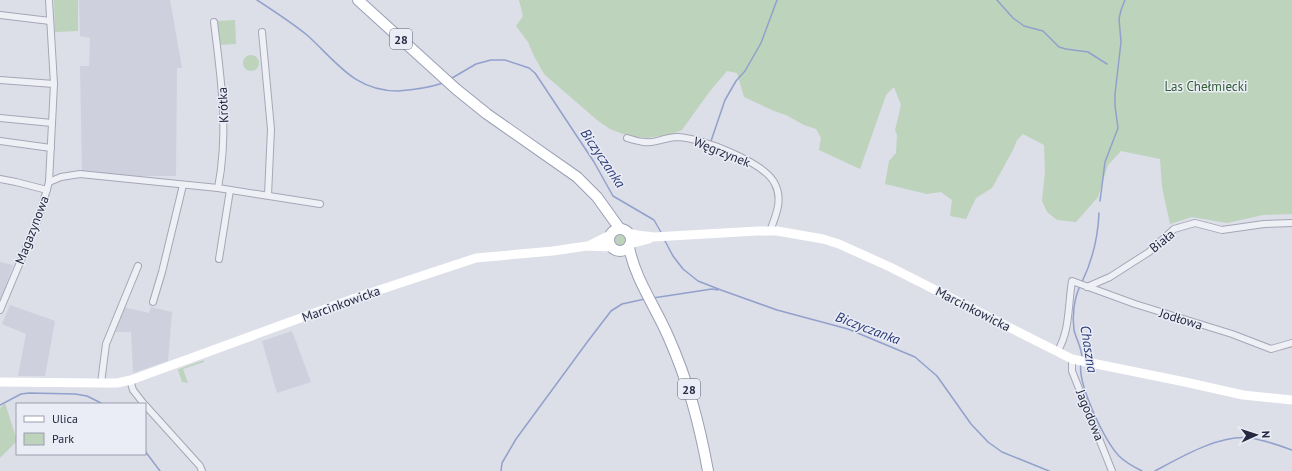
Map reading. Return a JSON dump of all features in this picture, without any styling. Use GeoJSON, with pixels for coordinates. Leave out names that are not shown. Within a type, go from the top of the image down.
{"type":"FeatureCollection","features":[{"type":"Feature","properties":{"kind":"main road","name":"28"},"geometry":{"type":"LineString","coordinates":[[358,0],[456,89],[500,123],[577,177],[597,197],[607,212],[614,219],[617,232],[630,238],[629,245],[636,273]]}},
{"type":"Feature","properties":{"kind":"main road"},"geometry":{"type":"LineString","coordinates":[[617,232],[609,243],[615,249],[624,250],[629,245]]}},
{"type":"Feature","properties":{"kind":"main road","name":"28"},"geometry":{"type":"LineString","coordinates":[[615,249],[636,273],[668,335],[688,386],[695,409],[708,471]]}},
{"type":"Feature","properties":{"kind":"street","name":"Magazynowa"},"geometry":{"type":"LineString","coordinates":[[0,310],[39,217],[49,182],[54,84],[49,0]]}},
{"type":"Feature","properties":{"kind":"street"},"geometry":{"type":"LineString","coordinates":[[0,15],[50,21]]}},
{"type":"Feature","properties":{"kind":"street","name":"Krótka"},"geometry":{"type":"LineString","coordinates":[[214,22],[223,99],[224,139],[218,188]]}},
{"type":"Feature","properties":{"kind":"street"},"geometry":{"type":"LineString","coordinates":[[262,32],[271,129],[268,196]]}},
{"type":"Feature","properties":{"kind":"street"},"geometry":{"type":"LineString","coordinates":[[0,80],[54,84]]}},
{"type":"Feature","properties":{"kind":"street"},"geometry":{"type":"LineString","coordinates":[[0,118],[52,123]]}},
{"type":"Feature","properties":{"kind":"street","name":"Węgrzynek"},"geometry":{"type":"LineString","coordinates":[[627,138],[642,142],[651,142],[671,137],[684,138],[708,144],[747,160],[771,178],[777,188],[779,206],[770,231]]}},
{"type":"Feature","properties":{"kind":"street"},"geometry":{"type":"LineString","coordinates":[[0,141],[51,148]]}},
{"type":"Feature","properties":{"kind":"street"},"geometry":{"type":"LineString","coordinates":[[49,182],[61,177],[80,174],[218,188],[320,204]]}},
{"type":"Feature","properties":{"kind":"street"},"geometry":{"type":"LineString","coordinates":[[0,179],[47,190]]}},
{"type":"Feature","properties":{"kind":"street"},"geometry":{"type":"LineString","coordinates":[[153,302],[162,272],[183,185]]}},
{"type":"Feature","properties":{"kind":"street"},"geometry":{"type":"LineString","coordinates":[[219,259],[230,190]]}},
{"type":"Feature","properties":{"kind":"street","name":"Biała"},"geometry":{"type":"LineString","coordinates":[[1080,284],[1110,277],[1149,252],[1174,229],[1195,223],[1222,230],[1264,224],[1292,223]]}},
{"type":"Feature","properties":{"kind":"street","name":"Marcinkowicka"},"geometry":{"type":"LineString","coordinates":[[629,245],[654,237],[671,235],[770,231],[814,237],[839,244],[890,267],[1057,352],[1078,360],[1243,395],[1292,400]]}},
{"type":"Feature","properties":{"kind":"street","name":"Marcinkowicka"},"geometry":{"type":"LineString","coordinates":[[587,246],[617,232],[654,237]]}},
{"type":"Feature","properties":{"kind":"street","name":"Marcinkowicka"},"geometry":{"type":"LineString","coordinates":[[0,382],[117,383],[130,380],[361,296],[476,258],[587,246],[615,249]]}},
{"type":"Feature","properties":{"kind":"street"},"geometry":{"type":"LineString","coordinates":[[102,383],[106,344],[138,266]]}},
{"type":"Feature","properties":{"kind":"street"},"geometry":{"type":"LineString","coordinates":[[1057,352],[1062,344],[1080,284]]}},
{"type":"Feature","properties":{"kind":"street","name":"Jodłowa"},"geometry":{"type":"LineString","coordinates":[[1080,284],[1176,318],[1232,334],[1271,349],[1292,343]]}},
{"type":"Feature","properties":{"kind":"street","name":"Jagodowa"},"geometry":{"type":"LineString","coordinates":[[1078,360],[1072,371],[1112,471]]}},
{"type":"Feature","properties":{"kind":"street"},"geometry":{"type":"LineString","coordinates":[[130,380],[133,390],[143,403]]}},
{"type":"Feature","properties":{"kind":"street"},"geometry":{"type":"LineString","coordinates":[[146,407],[200,466],[202,471]]}},
{"type":"Feature","properties":{"kind":"shaded area"},"geometry":{"type":"Polygon","coordinates":[[[79,0],[170,0],[182,68],[177,68],[176,176],[139,176],[82,172],[80,66],[89,66],[90,38],[80,36],[79,0]]]}},
{"type":"Feature","properties":{"kind":"shaded area"},"geometry":{"type":"Polygon","coordinates":[[[0,262],[13,265],[0,302],[0,262]]]}},
{"type":"Feature","properties":{"kind":"shaded area"},"geometry":{"type":"Polygon","coordinates":[[[10,305],[55,321],[45,376],[18,376],[26,334],[2,324],[10,305]]]}},
{"type":"Feature","properties":{"kind":"shaded area"},"geometry":{"type":"Polygon","coordinates":[[[123,307],[149,313],[151,307],[172,312],[168,361],[133,373],[131,332],[112,332],[123,307]]]}},
{"type":"Feature","properties":{"kind":"shaded area"},"geometry":{"type":"Polygon","coordinates":[[[292,331],[311,382],[277,393],[262,341],[292,331]]]}},
{"type":"Feature","properties":{"kind":"green space"},"geometry":{"type":"Polygon","coordinates":[[[54,0],[78,0],[78,31],[55,32],[54,0]]]}},
{"type":"Feature","properties":{"kind":"green space","name":"Las Chełmiecki"},"geometry":{"type":"Polygon","coordinates":[[[519,0],[1292,0],[1292,214],[1263,215],[1227,223],[1192,217],[1170,224],[1162,187],[1160,159],[1121,151],[1108,165],[1098,197],[1076,222],[1057,220],[1047,212],[1042,201],[1045,172],[1044,145],[1023,134],[1017,140],[992,188],[976,198],[966,219],[950,216],[952,200],[941,192],[927,194],[885,184],[889,161],[896,153],[897,135],[895,130],[901,105],[894,87],[886,95],[860,169],[819,150],[821,138],[816,129],[804,125],[786,115],[744,97],[737,73],[727,71],[710,91],[682,130],[672,134],[647,138],[626,135],[610,129],[597,120],[544,74],[528,42],[516,26],[523,16],[519,0]]]}},
{"type":"Feature","properties":{"kind":"green space"},"geometry":{"type":"Polygon","coordinates":[[[235,20],[236,44],[220,45],[216,21],[235,20]]]}},
{"type":"Feature","properties":{"kind":"green space"},"geometry":{"type":"Polygon","coordinates":[[[248,55],[254,55],[259,60],[257,69],[254,71],[248,71],[243,66],[243,60],[248,55]]]}},
{"type":"Feature","properties":{"kind":"green space"},"geometry":{"type":"Polygon","coordinates":[[[616,233],[622,233],[626,237],[626,243],[622,247],[616,247],[612,243],[612,237],[616,233]]]}},
{"type":"Feature","properties":{"kind":"green space"},"geometry":{"type":"Polygon","coordinates":[[[204,360],[204,362],[183,369],[188,383],[182,382],[179,369],[204,360]]]}},
{"type":"Feature","properties":{"kind":"green space"},"geometry":{"type":"Polygon","coordinates":[[[5,403],[16,442],[0,458],[0,408],[5,403]]]}},
{"type":"Feature","properties":{"kind":"waterway","name":"Biczyczanka"},"geometry":{"type":"LineString","coordinates":[[257,0],[307,35],[347,73],[369,86],[383,90],[398,91],[443,83]]}},
{"type":"Feature","properties":{"kind":"waterway"},"geometry":{"type":"LineString","coordinates":[[711,141],[725,100],[736,81],[745,71],[761,43],[777,0]]}},
{"type":"Feature","properties":{"kind":"waterway"},"geometry":{"type":"LineString","coordinates":[[997,0],[1013,18],[1024,26],[1043,31],[1059,47],[1088,52],[1107,64]]}},
{"type":"Feature","properties":{"kind":"waterway","name":"Chaszna"},"geometry":{"type":"LineString","coordinates":[[1100,201],[1105,162],[1118,128],[1115,94],[1121,42],[1119,19],[1125,0]]}},
{"type":"Feature","properties":{"kind":"waterway","name":"Biczyczanka"},"geometry":{"type":"LineString","coordinates":[[452,78],[476,64],[491,60],[505,60],[529,68],[535,73],[594,162],[613,196],[654,220],[662,234]]}},
{"type":"Feature","properties":{"kind":"waterway","name":"Chaszna"},"geometry":{"type":"LineString","coordinates":[[1082,282],[1094,248],[1099,213]]}},
{"type":"Feature","properties":{"kind":"waterway","name":"Biczyczanka"},"geometry":{"type":"LineString","coordinates":[[664,239],[673,256],[683,269],[698,281],[777,310],[848,329],[915,357],[937,376],[971,424],[988,442],[1002,452],[1049,471]]}},
{"type":"Feature","properties":{"kind":"waterway","name":"Chaszna"},"geometry":{"type":"LineString","coordinates":[[1080,286],[1075,302],[1073,319],[1074,330],[1082,358]]}},
{"type":"Feature","properties":{"kind":"waterway"},"geometry":{"type":"LineString","coordinates":[[653,298],[712,289],[718,290]]}},
{"type":"Feature","properties":{"kind":"waterway"},"geometry":{"type":"LineString","coordinates":[[501,471],[502,463],[516,439],[611,311],[622,304],[645,299]]}},
{"type":"Feature","properties":{"kind":"waterway","name":"Chaszna"},"geometry":{"type":"LineString","coordinates":[[1081,363],[1083,384],[1093,412],[1100,426],[1113,449],[1119,456],[1130,465],[1142,471]]}},
{"type":"Feature","properties":{"kind":"waterway"},"geometry":{"type":"LineString","coordinates":[[0,405],[21,394],[29,393],[75,394],[87,396],[101,403]]}},
{"type":"Feature","properties":{"kind":"waterway","name":"Biczyczanka"},"geometry":{"type":"LineString","coordinates":[[1155,471],[1201,448],[1214,443],[1238,438],[1250,438],[1266,441],[1292,450]]}},
{"type":"Feature","properties":{"kind":"waterway"},"geometry":{"type":"LineString","coordinates":[[146,452],[160,471]]}}]}
